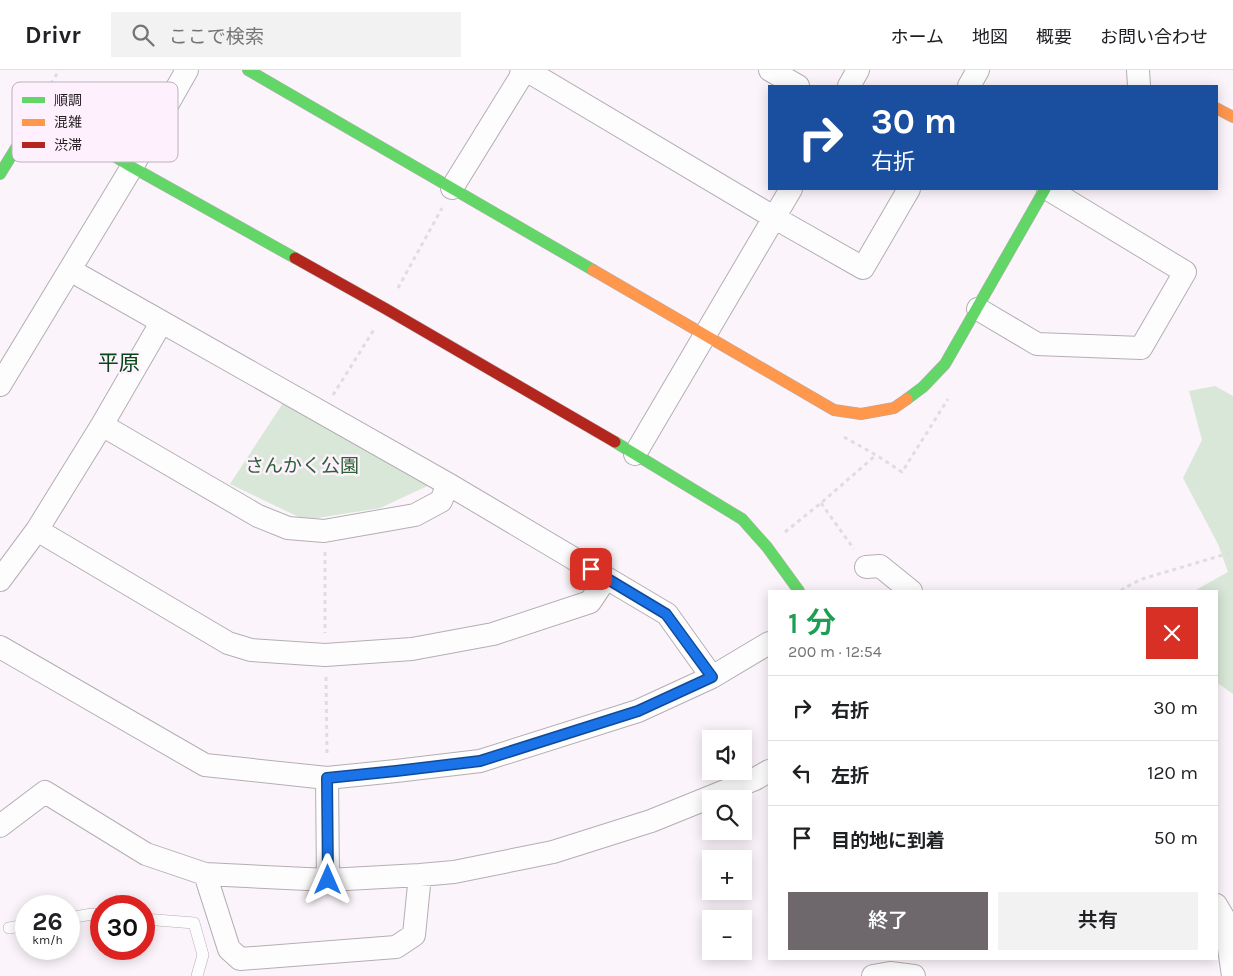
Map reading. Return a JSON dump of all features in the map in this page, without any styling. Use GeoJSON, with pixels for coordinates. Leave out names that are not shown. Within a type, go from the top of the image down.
{"type":"FeatureCollection","features":[{"type":"Feature","properties":{"kind":"street"},"geometry":{"type":"LineString","coordinates":[[178,87],[188,70]]}},
{"type":"Feature","properties":{"kind":"street"},"geometry":{"type":"LineString","coordinates":[[248,70],[834,410],[861,414],[894,408],[923,387],[945,364],[1046,190]]}},
{"type":"Feature","properties":{"kind":"street"},"geometry":{"type":"LineString","coordinates":[[452,188],[524,70],[863,268],[908,190]]}},
{"type":"Feature","properties":{"kind":"street"},"geometry":{"type":"LineString","coordinates":[[770,70],[796,85]]}},
{"type":"Feature","properties":{"kind":"street"},"geometry":{"type":"LineString","coordinates":[[850,85],[858,70]]}},
{"type":"Feature","properties":{"kind":"street"},"geometry":{"type":"LineString","coordinates":[[970,85],[978,70]]}},
{"type":"Feature","properties":{"kind":"street"},"geometry":{"type":"LineString","coordinates":[[1138,70],[1139,85]]}},
{"type":"Feature","properties":{"kind":"street"},"geometry":{"type":"LineString","coordinates":[[1218,109],[1233,117]]}},
{"type":"Feature","properties":{"kind":"street"},"geometry":{"type":"LineString","coordinates":[[0,174],[12,154]]}},
{"type":"Feature","properties":{"kind":"street"},"geometry":{"type":"LineString","coordinates":[[124,162],[386,309],[635,454],[742,519],[767,547],[798,590]]}},
{"type":"Feature","properties":{"kind":"street"},"geometry":{"type":"LineString","coordinates":[[0,385],[135,162]]}},
{"type":"Feature","properties":{"kind":"street"},"geometry":{"type":"LineString","coordinates":[[635,454],[790,190]]}},
{"type":"Feature","properties":{"kind":"street"},"geometry":{"type":"LineString","coordinates":[[978,309],[1037,344],[1141,348],[1146,340],[1185,272],[1049,190]]}},
{"type":"Feature","properties":{"kind":"street"},"geometry":{"type":"LineString","coordinates":[[70,270],[448,484],[666,614],[712,677]]}},
{"type":"Feature","properties":{"kind":"street"},"geometry":{"type":"LineString","coordinates":[[0,580],[37,530],[162,323]]}},
{"type":"Feature","properties":{"kind":"street"},"geometry":{"type":"LineString","coordinates":[[102,425],[258,516],[288,528],[324,532],[415,515],[441,501],[448,484]]}},
{"type":"Feature","properties":{"kind":"street"},"geometry":{"type":"LineString","coordinates":[[37,530],[228,642],[251,650],[325,654],[412,649],[493,634],[590,602],[606,578]]}},
{"type":"Feature","properties":{"kind":"street"},"geometry":{"type":"LineString","coordinates":[[860,558],[880,566],[910,590]]}},
{"type":"Feature","properties":{"kind":"street"},"geometry":{"type":"LineString","coordinates":[[0,647],[205,765],[327,778],[480,761],[638,711],[712,677],[768,644]]}},
{"type":"Feature","properties":{"kind":"street"},"geometry":{"type":"LineString","coordinates":[[0,826],[45,792],[146,854],[205,874],[328,880],[420,875],[454,872],[553,852],[651,822],[755,779],[768,772]]}},
{"type":"Feature","properties":{"kind":"street"},"geometry":{"type":"LineString","coordinates":[[327,778],[328,880]]}},
{"type":"Feature","properties":{"kind":"street"},"geometry":{"type":"LineString","coordinates":[[205,874],[229,949],[240,959],[396,947],[414,935],[420,875]]}},
{"type":"Feature","properties":{"kind":"street"},"geometry":{"type":"LineString","coordinates":[[1218,908],[1225,920],[1233,976]]}},
{"type":"Feature","properties":{"kind":"street"},"geometry":{"type":"LineString","coordinates":[[873,976],[890,973],[914,976]]}},
{"type":"Feature","properties":{"kind":"lane"},"geometry":{"type":"LineString","coordinates":[[155,920],[194,923],[204,955],[197,976]]}},
{"type":"Feature","properties":{"kind":"lane"},"geometry":{"type":"LineString","coordinates":[[9,928],[15,927]]}},
{"type":"Feature","properties":{"kind":"path"},"geometry":{"type":"LineString","coordinates":[[767,547],[876,455]]}},
{"type":"Feature","properties":{"kind":"path"},"geometry":{"type":"LineString","coordinates":[[821,503],[860,558]]}},
{"type":"Feature","properties":{"kind":"path"},"geometry":{"type":"LineString","coordinates":[[1122,590],[1142,578],[1233,552]]}},
{"type":"Feature","properties":{"kind":"green space"},"geometry":{"type":"Polygon","coordinates":[[[1215,386],[1233,396],[1233,694],[1218,683],[1218,590],[1196,590],[1228,572],[1218,544],[1183,478],[1202,440],[1189,391],[1215,386]]]}},
{"type":"Feature","properties":{"kind":"green space","name":"さんかく公園"},"geometry":{"type":"Polygon","coordinates":[[[285,400],[436,482],[380,508],[305,520],[230,484],[285,400]]]}},
{"type":"Feature","properties":{"kind":"traffic: fast"},"geometry":{"type":"LineString","coordinates":[[248,70],[593,270]]}},
{"type":"Feature","properties":{"kind":"traffic: fast"},"geometry":{"type":"LineString","coordinates":[[0,174],[12,154]]}},
{"type":"Feature","properties":{"kind":"traffic: fast"},"geometry":{"type":"LineString","coordinates":[[124,162],[295,258]]}},
{"type":"Feature","properties":{"kind":"traffic: fast"},"geometry":{"type":"LineString","coordinates":[[907,399],[923,387],[945,364],[1044,190]]}},
{"type":"Feature","properties":{"kind":"traffic: fast"},"geometry":{"type":"LineString","coordinates":[[615,442],[742,519],[767,547],[798,590]]}},
{"type":"Feature","properties":{"kind":"traffic: slow"},"geometry":{"type":"LineString","coordinates":[[1218,109],[1233,117]]}},
{"type":"Feature","properties":{"kind":"traffic: slow"},"geometry":{"type":"LineString","coordinates":[[593,270],[834,410],[861,414],[894,408],[907,399]]}},
{"type":"Feature","properties":{"kind":"traffic: jam"},"geometry":{"type":"LineString","coordinates":[[295,258],[615,442]]}},
{"type":"Feature","properties":{"kind":"district","name":"平原"},"geometry":{"type":"Point","coordinates":[119,363]}},
{"type":"Feature","properties":{"kind":"route"},"geometry":{"type":"LineString","coordinates":[[328,880],[327,778],[480,761],[638,711],[712,677],[666,614],[591,569]]}}]}
